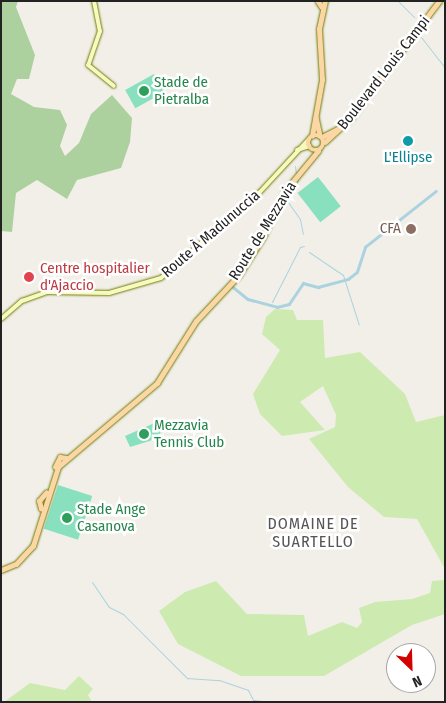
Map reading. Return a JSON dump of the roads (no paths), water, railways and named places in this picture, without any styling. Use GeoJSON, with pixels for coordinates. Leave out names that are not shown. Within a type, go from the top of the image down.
{"type":"FeatureCollection","features":[{"type":"Feature","properties":{"kind":"main road"},"geometry":{"type":"LineString","coordinates":[[94,1],[100,31],[88,63],[114,86]]}},
{"type":"Feature","properties":{"kind":"main road"},"geometry":{"type":"LineString","coordinates":[[318,1],[322,7],[325,1]]}},
{"type":"Feature","properties":{"kind":"main road","name":"Boulevard Louis Campi"},"geometry":{"type":"LineString","coordinates":[[318,152],[322,138],[352,117],[438,1]]}},
{"type":"Feature","properties":{"kind":"main road","name":"Route de Mezzavia"},"geometry":{"type":"LineString","coordinates":[[297,177],[310,157],[310,138],[322,71],[319,29],[322,7]]}},
{"type":"Feature","properties":{"kind":"main road"},"geometry":{"type":"LineString","coordinates":[[310,138],[322,138],[315,110]]}},
{"type":"Feature","properties":{"kind":"main road","name":"Route À Madunuccia"},"geometry":{"type":"LineString","coordinates":[[1,319],[22,301],[47,292],[109,293],[161,278],[260,192],[294,152],[310,138]]}},
{"type":"Feature","properties":{"kind":"main road"},"geometry":{"type":"LineString","coordinates":[[309,148],[318,152]]}},
{"type":"Feature","properties":{"kind":"main road","name":"Route À Madunuccia"},"geometry":{"type":"LineString","coordinates":[[294,152],[309,148]]}},
{"type":"Feature","properties":{"kind":"main road","name":"Route de Mezzavia"},"geometry":{"type":"LineString","coordinates":[[1,570],[15,561],[34,542],[43,502],[60,463],[157,383],[196,321],[239,275],[263,236],[278,201],[318,152]]}},
{"type":"Feature","properties":{"kind":"waterway"},"geometry":{"type":"LineString","coordinates":[[398,1],[414,17]]}},
{"type":"Feature","properties":{"kind":"waterway"},"geometry":{"type":"LineString","coordinates":[[421,37],[445,68]]}},
{"type":"Feature","properties":{"kind":"waterway"},"geometry":{"type":"LineString","coordinates":[[295,166],[296,174]]}},
{"type":"Feature","properties":{"kind":"waterway"},"geometry":{"type":"LineString","coordinates":[[298,180],[288,202],[300,219],[303,234]]}},
{"type":"Feature","properties":{"kind":"waterway"},"geometry":{"type":"LineString","coordinates":[[233,287],[248,299],[277,307],[289,304],[303,283],[318,287],[348,279],[357,272],[365,247],[436,191]]}},
{"type":"Feature","properties":{"kind":"waterway"},"geometry":{"type":"LineString","coordinates":[[272,302],[300,247],[304,246]]}},
{"type":"Feature","properties":{"kind":"waterway"},"geometry":{"type":"LineString","coordinates":[[309,252],[343,275],[359,325]]}},
{"type":"Feature","properties":{"kind":"waterway"},"geometry":{"type":"LineString","coordinates":[[92,582],[109,607],[123,614],[187,678],[219,680],[248,690],[253,700],[269,702]]}},
{"type":"Feature","properties":{"kind":"place","name":"Stade de Pietralba"},"geometry":{"type":"Point","coordinates":[144,91]}},
{"type":"Feature","properties":{"kind":"place","name":"L'Ellipse"},"geometry":{"type":"Point","coordinates":[408,141]}},
{"type":"Feature","properties":{"kind":"place","name":"CFA"},"geometry":{"type":"Point","coordinates":[411,229]}},
{"type":"Feature","properties":{"kind":"place","name":"Centre hospitalier d'Ajaccio"},"geometry":{"type":"Point","coordinates":[29,277]}},
{"type":"Feature","properties":{"kind":"place","name":"Mezzavia Tennis Club"},"geometry":{"type":"Point","coordinates":[144,434]}},
{"type":"Feature","properties":{"kind":"place","name":"Stade Ange Casanova"},"geometry":{"type":"Point","coordinates":[67,518]}},
{"type":"Feature","properties":{"kind":"district","name":"DOMAINE DE SUARTELLO"},"geometry":{"type":"Point","coordinates":[313,533]}}]}
